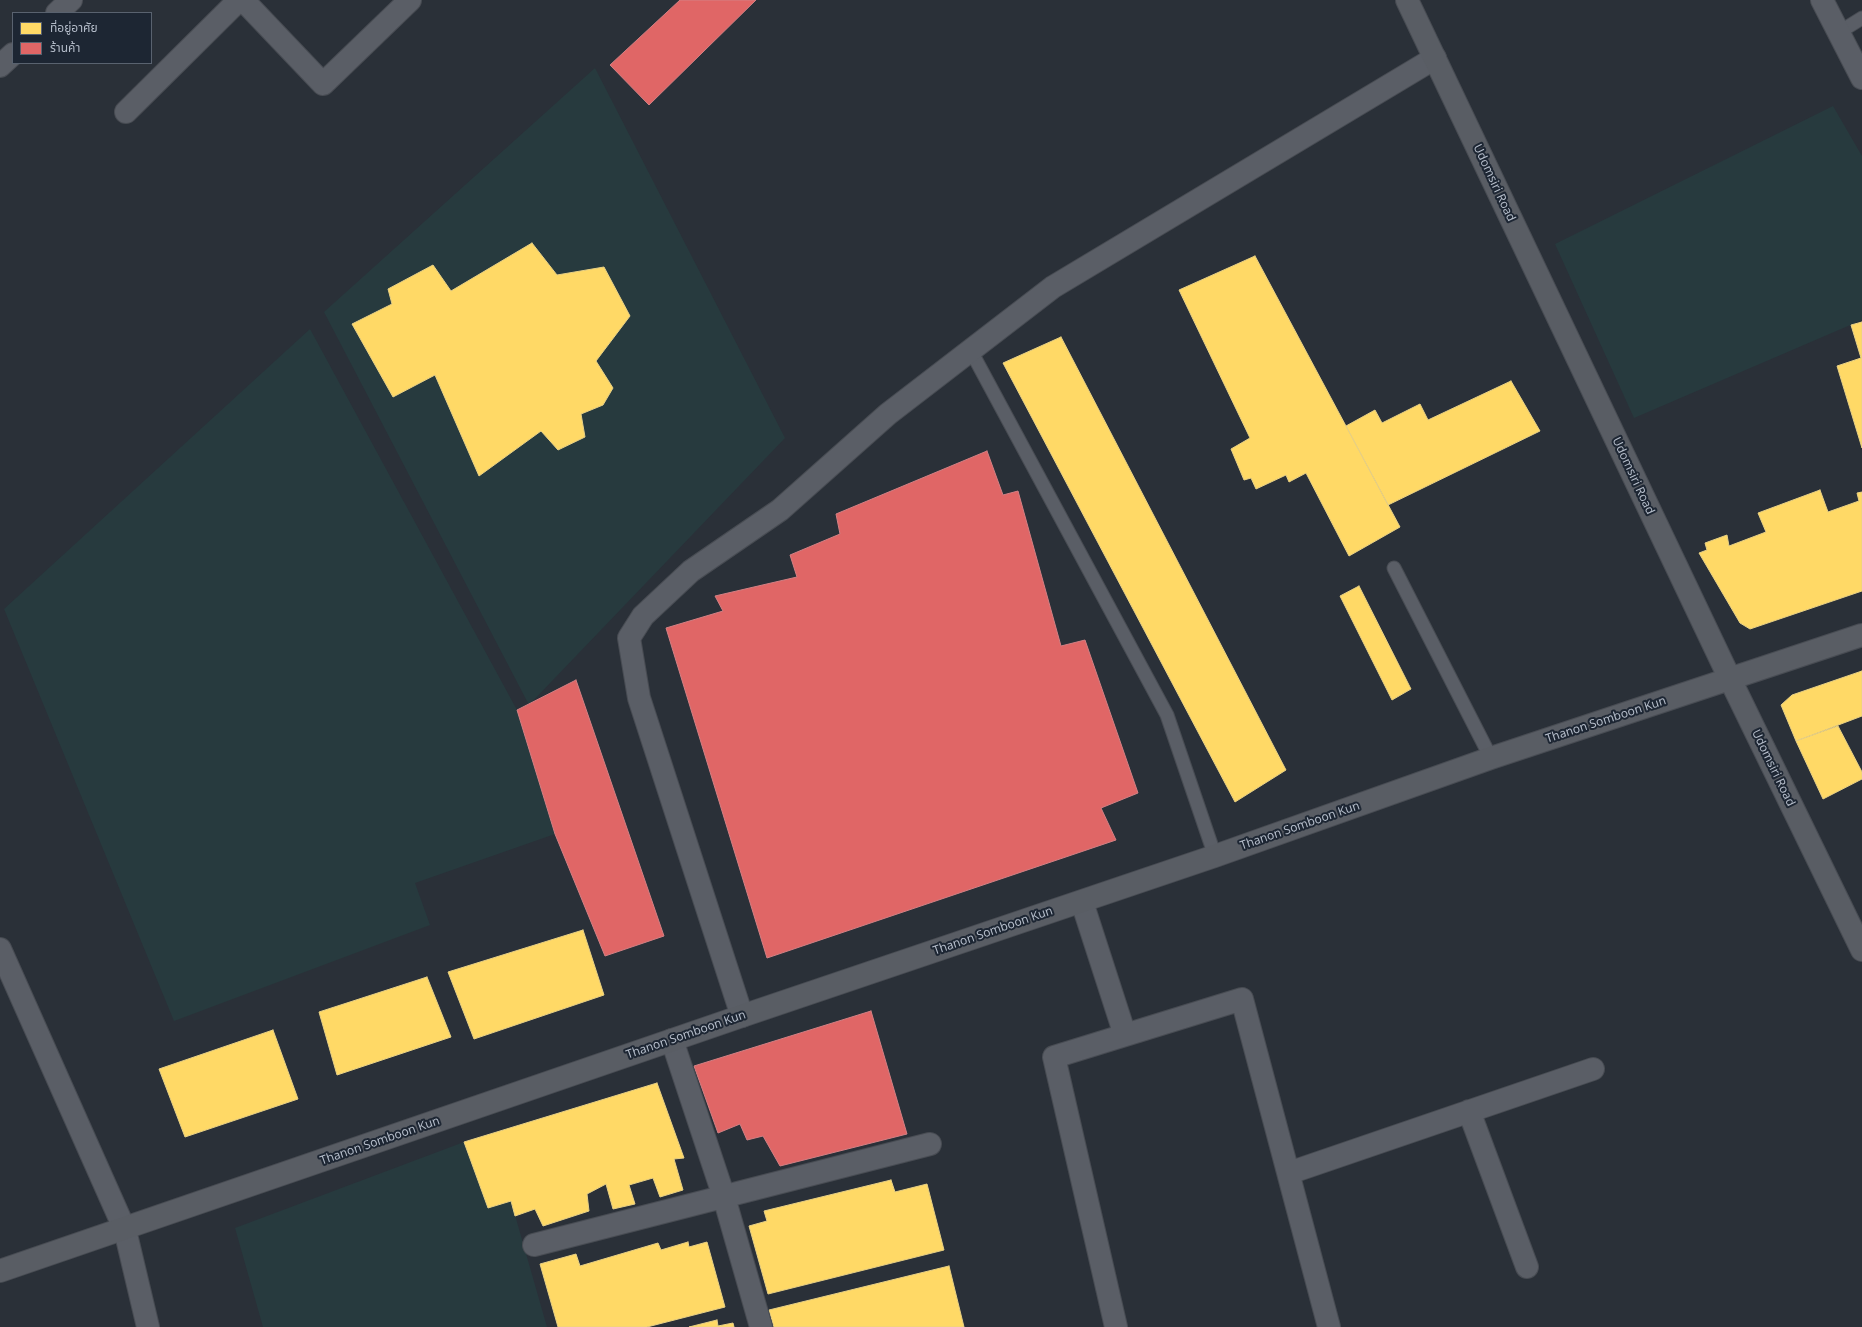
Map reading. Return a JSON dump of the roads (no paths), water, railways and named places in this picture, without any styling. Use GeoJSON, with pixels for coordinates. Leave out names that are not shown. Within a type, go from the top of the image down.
{"type":"FeatureCollection","features":[{"type":"Feature","properties":{"kind":"street"},"geometry":{"type":"LineString","coordinates":[[58,12],[71,0]]}},
{"type":"Feature","properties":{"kind":"street"},"geometry":{"type":"LineString","coordinates":[[126,112],[239,0]]}},
{"type":"Feature","properties":{"kind":"street"},"geometry":{"type":"LineString","coordinates":[[243,0],[323,84],[410,0]]}},
{"type":"Feature","properties":{"kind":"street","name":"Udomsiri Road"},"geometry":{"type":"LineString","coordinates":[[1407,0],[1730,679],[1862,950]]}},
{"type":"Feature","properties":{"kind":"street"},"geometry":{"type":"LineString","coordinates":[[1822,0],[1862,78]]}},
{"type":"Feature","properties":{"kind":"street"},"geometry":{"type":"LineString","coordinates":[[0,66],[12,55]]}},
{"type":"Feature","properties":{"kind":"street"},"geometry":{"type":"LineString","coordinates":[[742,1016],[639,698],[629,638],[643,616],[691,571],[780,510],[888,414],[1053,287],[1435,58]]}},
{"type":"Feature","properties":{"kind":"street","name":"Thanon Somboon Kun"},"geometry":{"type":"LineString","coordinates":[[0,1272],[742,1016],[1216,856],[1491,758],[1862,635]]}},
{"type":"Feature","properties":{"kind":"street"},"geometry":{"type":"LineString","coordinates":[[1082,902],[1125,1035]]}},
{"type":"Feature","properties":{"kind":"street"},"geometry":{"type":"LineString","coordinates":[[0,949],[125,1230],[148,1327]]}},
{"type":"Feature","properties":{"kind":"street"},"geometry":{"type":"LineString","coordinates":[[1116,1327],[1054,1057],[1242,999],[1329,1327]]}},
{"type":"Feature","properties":{"kind":"street"},"geometry":{"type":"LineString","coordinates":[[672,1040],[724,1197],[761,1327]]}},
{"type":"Feature","properties":{"kind":"street"},"geometry":{"type":"LineString","coordinates":[[1289,1173],[1593,1069]]}},
{"type":"Feature","properties":{"kind":"street"},"geometry":{"type":"LineString","coordinates":[[1469,1111],[1527,1267]]}},
{"type":"Feature","properties":{"kind":"street"},"geometry":{"type":"LineString","coordinates":[[534,1245],[930,1144]]}},
{"type":"Feature","properties":{"kind":"lane"},"geometry":{"type":"LineString","coordinates":[[1838,33],[1862,18]]}},
{"type":"Feature","properties":{"kind":"lane"},"geometry":{"type":"LineString","coordinates":[[971,350],[1167,715],[1216,856]]}},
{"type":"Feature","properties":{"kind":"lane"},"geometry":{"type":"LineString","coordinates":[[1394,568],[1491,758]]}}]}
